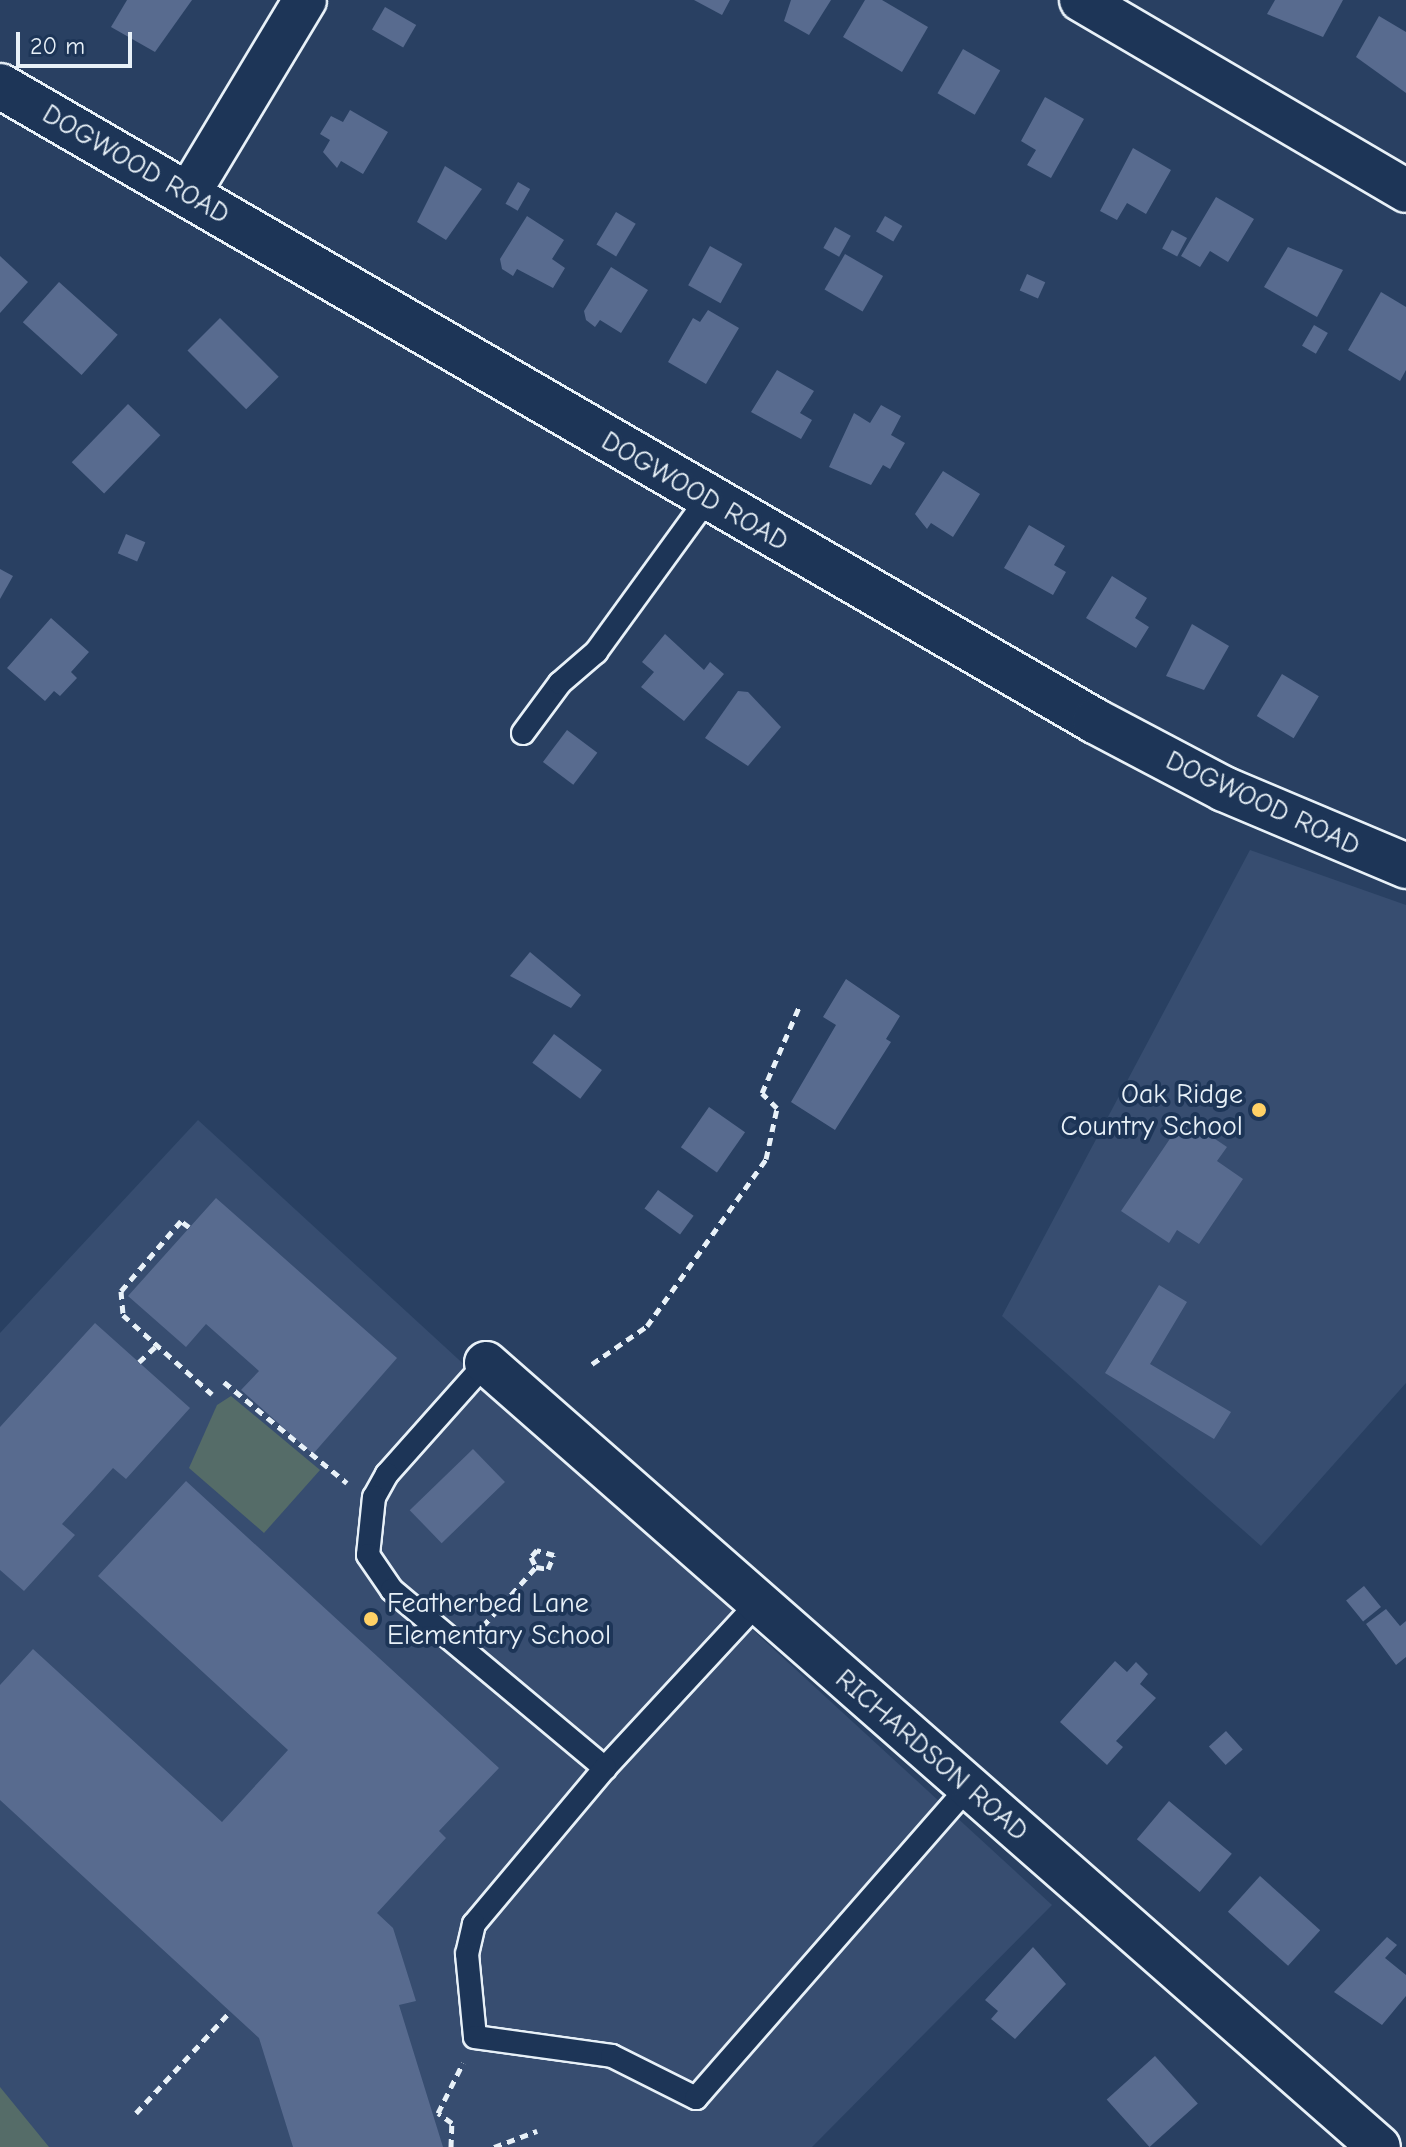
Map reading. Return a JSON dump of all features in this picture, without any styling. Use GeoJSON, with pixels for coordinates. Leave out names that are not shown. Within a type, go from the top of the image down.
{"type":"FeatureCollection","features":[{"type":"Feature","properties":{"kind":"main road","name":"DOGWOOD ROAD"},"geometry":{"type":"LineString","coordinates":[[0,86],[189,193],[708,498],[1198,776],[1406,866]]}},
{"type":"Feature","properties":{"kind":"street"},"geometry":{"type":"LineString","coordinates":[[189,193],[305,0]]}},
{"type":"Feature","properties":{"kind":"street"},"geometry":{"type":"LineString","coordinates":[[1081,0],[1406,191]]}},
{"type":"Feature","properties":{"kind":"street","name":"RICHARDSON ROAD"},"geometry":{"type":"LineString","coordinates":[[486,1363],[1379,2147]]}},
{"type":"Feature","properties":{"kind":"lane"},"geometry":{"type":"LineString","coordinates":[[523,733],[560,683],[596,652],[708,498]]}},
{"type":"Feature","properties":{"kind":"lane"},"geometry":{"type":"LineString","coordinates":[[486,1363],[387,1474],[366,1530],[368,1555],[392,1590],[605,1768]]}},
{"type":"Feature","properties":{"kind":"lane"},"geometry":{"type":"LineString","coordinates":[[757,1604],[491,1896],[474,1924],[467,1954],[475,2037],[612,2056],[696,2098],[969,1786]]}},
{"type":"Feature","properties":{"kind":"path"},"geometry":{"type":"LineString","coordinates":[[592,1364],[647,1326],[766,1159],[777,1108],[762,1093],[799,1007]]}},
{"type":"Feature","properties":{"kind":"path"},"geometry":{"type":"LineString","coordinates":[[189,1227],[181,1221],[121,1291],[123,1315],[212,1394]]}},
{"type":"Feature","properties":{"kind":"path"},"geometry":{"type":"LineString","coordinates":[[139,1362],[157,1345]]}},
{"type":"Feature","properties":{"kind":"path"},"geometry":{"type":"LineString","coordinates":[[224,1382],[347,1483]]}},
{"type":"Feature","properties":{"kind":"path"},"geometry":{"type":"LineString","coordinates":[[537,1550],[554,1555],[548,1569],[536,1567],[531,1557],[537,1550]]}},
{"type":"Feature","properties":{"kind":"path"},"geometry":{"type":"LineString","coordinates":[[479,1630],[536,1567]]}},
{"type":"Feature","properties":{"kind":"path"},"geometry":{"type":"LineString","coordinates":[[136,2113],[230,2012]]}},
{"type":"Feature","properties":{"kind":"path"},"geometry":{"type":"LineString","coordinates":[[451,2147],[452,2123],[438,2113],[475,2037]]}},
{"type":"Feature","properties":{"kind":"path"},"geometry":{"type":"LineString","coordinates":[[494,2147],[537,2131]]}},
{"type":"Feature","properties":{"kind":"shaded area","name":"Oak Ridge Country School"},"geometry":{"type":"Polygon","coordinates":[[[1250,850],[1406,905],[1406,1383],[1261,1546],[1002,1316],[1250,850]]]}},
{"type":"Feature","properties":{"kind":"shaded area","name":"Featherbed Lane Elementary School"},"geometry":{"type":"Polygon","coordinates":[[[198,1120],[1052,1905],[812,2147],[0,2147],[0,1333],[198,1120]]]}},
{"type":"Feature","properties":{"kind":"green space"},"geometry":{"type":"Polygon","coordinates":[[[231,1396],[320,1470],[264,1533],[189,1468],[217,1405],[231,1396]]]}},
{"type":"Feature","properties":{"kind":"green space"},"geometry":{"type":"Polygon","coordinates":[[[0,2087],[49,2147],[0,2147],[0,2087]]]}},
{"type":"Feature","properties":{"kind":"building"},"geometry":{"type":"Polygon","coordinates":[[[127,0],[192,0],[155,52],[111,27],[127,0]]]}},
{"type":"Feature","properties":{"kind":"building"},"geometry":{"type":"Polygon","coordinates":[[[694,0],[730,0],[722,15],[694,0]]]}},
{"type":"Feature","properties":{"kind":"building"},"geometry":{"type":"Polygon","coordinates":[[[791,0],[831,0],[809,35],[784,21],[791,0]]]}},
{"type":"Feature","properties":{"kind":"building"},"geometry":{"type":"Polygon","coordinates":[[[865,0],[882,0],[928,27],[902,72],[843,37],[865,0]]]}},
{"type":"Feature","properties":{"kind":"building"},"geometry":{"type":"Polygon","coordinates":[[[1275,0],[1343,0],[1323,37],[1267,14],[1275,0]]]}},
{"type":"Feature","properties":{"kind":"building"},"geometry":{"type":"Polygon","coordinates":[[[385,7],[416,25],[403,48],[372,30],[385,7]]]}},
{"type":"Feature","properties":{"kind":"building"},"geometry":{"type":"Polygon","coordinates":[[[1379,16],[1406,32],[1406,93],[1356,57],[1379,16]]]}},
{"type":"Feature","properties":{"kind":"building"},"geometry":{"type":"Polygon","coordinates":[[[963,49],[1000,71],[975,115],[938,93],[963,49]]]}},
{"type":"Feature","properties":{"kind":"building"},"geometry":{"type":"Polygon","coordinates":[[[1045,97],[1084,119],[1051,178],[1027,165],[1036,150],[1021,141],[1045,97]]]}},
{"type":"Feature","properties":{"kind":"building"},"geometry":{"type":"Polygon","coordinates":[[[350,110],[388,132],[363,174],[341,161],[337,168],[323,152],[330,140],[320,134],[331,116],[343,122],[350,110]]]}},
{"type":"Feature","properties":{"kind":"building"},"geometry":{"type":"Polygon","coordinates":[[[1133,148],[1171,170],[1146,214],[1127,203],[1117,220],[1100,211],[1133,148]]]}},
{"type":"Feature","properties":{"kind":"building"},"geometry":{"type":"Polygon","coordinates":[[[445,166],[482,189],[446,240],[417,222],[445,166]]]}},
{"type":"Feature","properties":{"kind":"building"},"geometry":{"type":"Polygon","coordinates":[[[518,182],[530,189],[518,211],[506,204],[518,182]]]}},
{"type":"Feature","properties":{"kind":"building"},"geometry":{"type":"Polygon","coordinates":[[[1216,197],[1254,219],[1228,262],[1210,251],[1200,267],[1181,256],[1216,197]]]}},
{"type":"Feature","properties":{"kind":"building"},"geometry":{"type":"Polygon","coordinates":[[[616,212],[636,224],[616,256],[596,245],[616,212]]]}},
{"type":"Feature","properties":{"kind":"building"},"geometry":{"type":"Polygon","coordinates":[[[527,216],[564,240],[552,259],[565,268],[553,288],[517,269],[513,276],[502,269],[500,259],[527,216]]]}},
{"type":"Feature","properties":{"kind":"building"},"geometry":{"type":"Polygon","coordinates":[[[885,216],[902,226],[893,242],[876,232],[885,216]]]}},
{"type":"Feature","properties":{"kind":"building"},"geometry":{"type":"Polygon","coordinates":[[[835,227],[851,236],[839,257],[823,248],[835,227]]]}},
{"type":"Feature","properties":{"kind":"building"},"geometry":{"type":"Polygon","coordinates":[[[1172,230],[1187,238],[1177,257],[1162,249],[1172,230]]]}},
{"type":"Feature","properties":{"kind":"building"},"geometry":{"type":"Polygon","coordinates":[[[710,246],[742,264],[721,303],[688,285],[710,246]]]}},
{"type":"Feature","properties":{"kind":"building"},"geometry":{"type":"Polygon","coordinates":[[[1288,247],[1343,270],[1317,317],[1264,287],[1288,247]]]}},
{"type":"Feature","properties":{"kind":"building"},"geometry":{"type":"Polygon","coordinates":[[[845,254],[883,276],[863,312],[824,290],[845,254]]]}},
{"type":"Feature","properties":{"kind":"building"},"geometry":{"type":"Polygon","coordinates":[[[0,256],[28,282],[0,313],[0,256]]]}},
{"type":"Feature","properties":{"kind":"building"},"geometry":{"type":"Polygon","coordinates":[[[611,267],[648,290],[621,333],[600,320],[595,327],[586,320],[584,311],[611,267]]]}},
{"type":"Feature","properties":{"kind":"building"},"geometry":{"type":"Polygon","coordinates":[[[1027,274],[1045,282],[1038,299],[1020,290],[1027,274]]]}},
{"type":"Feature","properties":{"kind":"building"},"geometry":{"type":"Polygon","coordinates":[[[59,282],[118,335],[82,375],[23,322],[59,282]]]}},
{"type":"Feature","properties":{"kind":"building"},"geometry":{"type":"Polygon","coordinates":[[[1381,292],[1406,307],[1406,370],[1400,381],[1348,350],[1381,292]]]}},
{"type":"Feature","properties":{"kind":"building"},"geometry":{"type":"Polygon","coordinates":[[[708,310],[739,328],[706,384],[668,362],[693,318],[700,322],[708,310]]]}},
{"type":"Feature","properties":{"kind":"building"},"geometry":{"type":"Polygon","coordinates":[[[220,318],[279,377],[246,409],[187,351],[220,318]]]}},
{"type":"Feature","properties":{"kind":"building"},"geometry":{"type":"Polygon","coordinates":[[[1314,325],[1328,333],[1316,354],[1302,346],[1314,325]]]}},
{"type":"Feature","properties":{"kind":"building"},"geometry":{"type":"Polygon","coordinates":[[[777,370],[814,391],[800,413],[812,420],[801,439],[751,412],[777,370]]]}},
{"type":"Feature","properties":{"kind":"building"},"geometry":{"type":"Polygon","coordinates":[[[128,404],[160,435],[104,494],[72,462],[128,404]]]}},
{"type":"Feature","properties":{"kind":"building"},"geometry":{"type":"Polygon","coordinates":[[[881,405],[901,416],[891,435],[905,443],[890,469],[883,465],[871,485],[829,467],[854,413],[870,423],[881,405]]]}},
{"type":"Feature","properties":{"kind":"building"},"geometry":{"type":"Polygon","coordinates":[[[943,471],[980,494],[953,537],[931,523],[927,529],[915,514],[943,471]]]}},
{"type":"Feature","properties":{"kind":"building"},"geometry":{"type":"Polygon","coordinates":[[[1029,525],[1065,546],[1054,565],[1066,572],[1053,595],[1004,568],[1029,525]]]}},
{"type":"Feature","properties":{"kind":"building"},"geometry":{"type":"Polygon","coordinates":[[[126,534],[145,542],[137,562],[118,553],[126,534]]]}},
{"type":"Feature","properties":{"kind":"building"},"geometry":{"type":"Polygon","coordinates":[[[0,569],[13,576],[0,599],[0,569]]]}},
{"type":"Feature","properties":{"kind":"building"},"geometry":{"type":"Polygon","coordinates":[[[1112,576],[1147,598],[1135,618],[1149,627],[1136,648],[1086,618],[1112,576]]]}},
{"type":"Feature","properties":{"kind":"building"},"geometry":{"type":"Polygon","coordinates":[[[51,618],[89,652],[71,672],[77,678],[60,696],[54,691],[45,701],[7,668],[51,618]]]}},
{"type":"Feature","properties":{"kind":"building"},"geometry":{"type":"Polygon","coordinates":[[[1192,624],[1229,646],[1204,690],[1166,676],[1192,624]]]}},
{"type":"Feature","properties":{"kind":"building"},"geometry":{"type":"Polygon","coordinates":[[[665,634],[704,670],[710,662],[724,674],[684,721],[641,687],[654,672],[642,662],[665,634]]]}},
{"type":"Feature","properties":{"kind":"building"},"geometry":{"type":"Polygon","coordinates":[[[1282,674],[1319,696],[1294,738],[1257,716],[1282,674]]]}},
{"type":"Feature","properties":{"kind":"building"},"geometry":{"type":"Polygon","coordinates":[[[738,691],[748,692],[781,727],[748,766],[705,738],[738,691]]]}},
{"type":"Feature","properties":{"kind":"building"},"geometry":{"type":"Polygon","coordinates":[[[567,730],[597,753],[573,785],[543,762],[567,730]]]}},
{"type":"Feature","properties":{"kind":"building"},"geometry":{"type":"Polygon","coordinates":[[[530,952],[581,995],[571,1008],[510,976],[530,952]]]}},
{"type":"Feature","properties":{"kind":"building"},"geometry":{"type":"Polygon","coordinates":[[[846,979],[900,1016],[886,1039],[891,1042],[835,1130],[791,1102],[836,1025],[823,1017],[846,979]]]}},
{"type":"Feature","properties":{"kind":"building"},"geometry":{"type":"Polygon","coordinates":[[[554,1034],[602,1070],[580,1099],[532,1063],[554,1034]]]}},
{"type":"Feature","properties":{"kind":"building"},"geometry":{"type":"Polygon","coordinates":[[[709,1107],[745,1132],[717,1172],[681,1147],[709,1107]]]}},
{"type":"Feature","properties":{"kind":"building"},"geometry":{"type":"Polygon","coordinates":[[[1184,1118],[1227,1147],[1217,1161],[1243,1179],[1199,1244],[1177,1230],[1169,1243],[1121,1211],[1184,1118]]]}},
{"type":"Feature","properties":{"kind":"building"},"geometry":{"type":"Polygon","coordinates":[[[658,1190],[694,1216],[680,1234],[644,1209],[658,1190]]]}},
{"type":"Feature","properties":{"kind":"building"},"geometry":{"type":"Polygon","coordinates":[[[216,1198],[397,1358],[313,1454],[241,1390],[259,1371],[206,1324],[186,1347],[128,1296],[216,1198]]]}},
{"type":"Feature","properties":{"kind":"building"},"geometry":{"type":"Polygon","coordinates":[[[1159,1285],[1187,1302],[1150,1364],[1231,1412],[1214,1439],[1105,1373],[1159,1285]]]}},
{"type":"Feature","properties":{"kind":"building"},"geometry":{"type":"Polygon","coordinates":[[[95,1323],[190,1408],[126,1479],[113,1468],[62,1524],[75,1535],[24,1591],[0,1570],[0,1427],[95,1323]]]}},
{"type":"Feature","properties":{"kind":"building"},"geometry":{"type":"Polygon","coordinates":[[[473,1449],[505,1482],[442,1543],[410,1510],[473,1449]]]}},
{"type":"Feature","properties":{"kind":"building"},"geometry":{"type":"Polygon","coordinates":[[[186,1481],[499,1768],[439,1831],[446,1838],[377,1913],[393,1928],[416,2001],[399,2005],[443,2147],[293,2147],[259,2038],[0,1800],[0,1685],[33,1649],[222,1822],[288,1750],[98,1576],[186,1481]]]}},
{"type":"Feature","properties":{"kind":"building"},"geometry":{"type":"Polygon","coordinates":[[[1364,1586],[1381,1607],[1363,1621],[1346,1600],[1364,1586]]]}},
{"type":"Feature","properties":{"kind":"building"},"geometry":{"type":"Polygon","coordinates":[[[1386,1609],[1400,1626],[1406,1621],[1406,1657],[1396,1665],[1366,1624],[1386,1609]]]}},
{"type":"Feature","properties":{"kind":"building"},"geometry":{"type":"Polygon","coordinates":[[[1115,1661],[1127,1672],[1136,1662],[1148,1674],[1140,1684],[1156,1698],[1116,1741],[1123,1747],[1107,1765],[1060,1722],[1115,1661]]]}},
{"type":"Feature","properties":{"kind":"building"},"geometry":{"type":"Polygon","coordinates":[[[1226,1731],[1243,1750],[1226,1765],[1209,1746],[1226,1731]]]}},
{"type":"Feature","properties":{"kind":"building"},"geometry":{"type":"Polygon","coordinates":[[[1169,1801],[1232,1854],[1200,1892],[1137,1839],[1169,1801]]]}},
{"type":"Feature","properties":{"kind":"building"},"geometry":{"type":"Polygon","coordinates":[[[1260,1876],[1320,1930],[1288,1966],[1228,1912],[1260,1876]]]}},
{"type":"Feature","properties":{"kind":"building"},"geometry":{"type":"Polygon","coordinates":[[[1387,1937],[1397,1945],[1385,1958],[1406,1975],[1406,1996],[1382,2025],[1334,1992],[1387,1937]]]}},
{"type":"Feature","properties":{"kind":"building"},"geometry":{"type":"Polygon","coordinates":[[[1033,1947],[1066,1984],[1015,2039],[991,2019],[998,2011],[985,2000],[1033,1947]]]}},
{"type":"Feature","properties":{"kind":"building"},"geometry":{"type":"Polygon","coordinates":[[[1155,2056],[1198,2104],[1149,2147],[1107,2099],[1155,2056]]]}},
{"type":"Feature","properties":{"kind":"place","name":"Oak Ridge Country School"},"geometry":{"type":"Point","coordinates":[1259,1110]}},
{"type":"Feature","properties":{"kind":"place","name":"Featherbed Lane Elementary School"},"geometry":{"type":"Point","coordinates":[371,1619]}}]}
